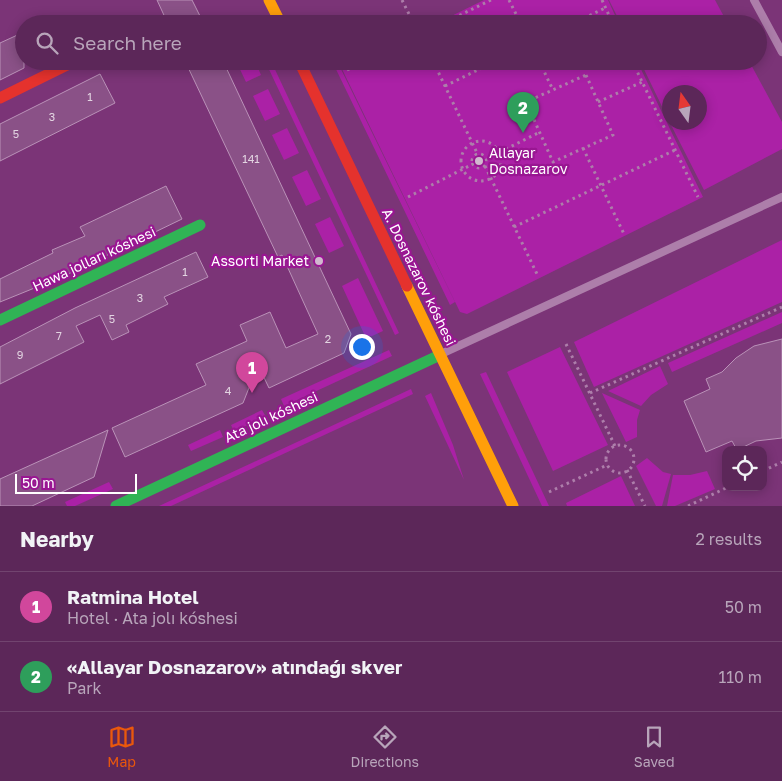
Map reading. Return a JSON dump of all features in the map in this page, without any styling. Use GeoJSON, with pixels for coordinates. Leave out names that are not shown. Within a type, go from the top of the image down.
{"type":"FeatureCollection","features":[{"type":"Feature","properties":{"kind":"main road"},"geometry":{"type":"LineString","coordinates":[[269,0],[276,15]]}},
{"type":"Feature","properties":{"kind":"main road"},"geometry":{"type":"LineString","coordinates":[[0,98],[57,70]]}},
{"type":"Feature","properties":{"kind":"main road","name":"A. Dosnazarov kóshesi"},"geometry":{"type":"LineString","coordinates":[[303,70],[513,506]]}},
{"type":"Feature","properties":{"kind":"main road","name":"Hawa jolları kóshesi"},"geometry":{"type":"LineString","coordinates":[[0,320],[200,225]]}},
{"type":"Feature","properties":{"kind":"main road","name":"Ata jolı kóshesi"},"geometry":{"type":"LineString","coordinates":[[116,506],[440,355]]}},
{"type":"Feature","properties":{"kind":"lane"},"geometry":{"type":"LineString","coordinates":[[754,0],[762,15]]}},
{"type":"Feature","properties":{"kind":"lane"},"geometry":{"type":"LineString","coordinates":[[767,24],[782,52]]}},
{"type":"Feature","properties":{"kind":"lane"},"geometry":{"type":"LineString","coordinates":[[440,355],[782,197]]}},
{"type":"Feature","properties":{"kind":"path"},"geometry":{"type":"LineString","coordinates":[[402,0],[410,15]]}},
{"type":"Feature","properties":{"kind":"path"},"geometry":{"type":"LineString","coordinates":[[460,15],[491,0]]}},
{"type":"Feature","properties":{"kind":"path"},"geometry":{"type":"LineString","coordinates":[[509,0],[516,15]]}},
{"type":"Feature","properties":{"kind":"path"},"geometry":{"type":"LineString","coordinates":[[602,0],[609,15]]}},
{"type":"Feature","properties":{"kind":"path"},"geometry":{"type":"LineString","coordinates":[[591,15],[606,8]]}},
{"type":"Feature","properties":{"kind":"path"},"geometry":{"type":"LineString","coordinates":[[437,70],[478,155],[485,158],[484,166],[537,274]]}},
{"type":"Feature","properties":{"kind":"path"},"geometry":{"type":"LineString","coordinates":[[445,86],[478,70]]}},
{"type":"Feature","properties":{"kind":"path"},"geometry":{"type":"LineString","coordinates":[[543,70],[553,90]]}},
{"type":"Feature","properties":{"kind":"path"},"geometry":{"type":"LineString","coordinates":[[636,70],[698,197]]}},
{"type":"Feature","properties":{"kind":"path"},"geometry":{"type":"LineString","coordinates":[[586,75],[598,102],[613,135],[553,162],[526,102],[586,75]]}},
{"type":"Feature","properties":{"kind":"path"},"geometry":{"type":"LineString","coordinates":[[598,102],[642,82]]}},
{"type":"Feature","properties":{"kind":"path"},"geometry":{"type":"LineString","coordinates":[[500,152],[540,132]]}},
{"type":"Feature","properties":{"kind":"path"},"geometry":{"type":"LineString","coordinates":[[485,141],[491,143],[500,152],[501,165],[496,176],[490,179],[478,181],[472,179],[463,170],[461,157],[467,146],[472,142],[485,141]]}},
{"type":"Feature","properties":{"kind":"path"},"geometry":{"type":"LineString","coordinates":[[584,148],[624,234]]}},
{"type":"Feature","properties":{"kind":"path"},"geometry":{"type":"LineString","coordinates":[[514,227],[675,150]]}},
{"type":"Feature","properties":{"kind":"path"},"geometry":{"type":"LineString","coordinates":[[473,164],[474,157],[478,155]]}},
{"type":"Feature","properties":{"kind":"path"},"geometry":{"type":"LineString","coordinates":[[408,197],[473,164]]}},
{"type":"Feature","properties":{"kind":"path"},"geometry":{"type":"LineString","coordinates":[[473,164],[478,168],[484,166]]}},
{"type":"Feature","properties":{"kind":"path"},"geometry":{"type":"LineString","coordinates":[[590,393],[782,307]]}},
{"type":"Feature","properties":{"kind":"path"},"geometry":{"type":"LineString","coordinates":[[566,344],[615,446]]}},
{"type":"Feature","properties":{"kind":"path"},"geometry":{"type":"LineString","coordinates":[[607,465],[608,452],[615,446],[624,446],[631,450],[633,463],[628,470]]}},
{"type":"Feature","properties":{"kind":"path"},"geometry":{"type":"LineString","coordinates":[[767,469],[782,462]]}},
{"type":"Feature","properties":{"kind":"path"},"geometry":{"type":"LineString","coordinates":[[607,465],[614,471],[628,470]]}},
{"type":"Feature","properties":{"kind":"path"},"geometry":{"type":"LineString","coordinates":[[548,492],[607,465]]}},
{"type":"Feature","properties":{"kind":"path"},"geometry":{"type":"LineString","coordinates":[[628,470],[645,506]]}},
{"type":"Feature","properties":{"kind":"path"},"geometry":{"type":"LineString","coordinates":[[688,506],[722,490]]}},
{"type":"Feature","properties":{"kind":"shaded area"},"geometry":{"type":"Polygon","coordinates":[[[484,0],[608,0],[615,15],[453,15],[484,0]]]}},
{"type":"Feature","properties":{"kind":"shaded area"},"geometry":{"type":"Polygon","coordinates":[[[609,0],[715,0],[723,15],[616,15],[609,0]]]}},
{"type":"Feature","properties":{"kind":"shaded area"},"geometry":{"type":"Polygon","coordinates":[[[240,70],[259,70],[261,75],[246,82],[240,70]]]}},
{"type":"Feature","properties":{"kind":"shaded area"},"geometry":{"type":"Polygon","coordinates":[[[269,70],[275,70],[399,333],[395,335],[269,70]]]}},
{"type":"Feature","properties":{"kind":"shaded area"},"geometry":{"type":"Polygon","coordinates":[[[336,70],[341,70],[455,302],[450,305],[336,70]]]}},
{"type":"Feature","properties":{"kind":"shaded area"},"geometry":{"type":"Polygon","coordinates":[[[342,70],[641,70],[662,113],[662,130],[670,130],[703,197],[467,314],[460,312],[342,70]]]}},
{"type":"Feature","properties":{"kind":"shaded area"},"geometry":{"type":"Polygon","coordinates":[[[644,70],[754,70],[782,122],[782,149],[704,190],[674,130],[707,130],[707,85],[662,85],[662,107],[644,70]]]}},
{"type":"Feature","properties":{"kind":"shaded area"},"geometry":{"type":"Polygon","coordinates":[[[268,89],[280,114],[265,121],[253,96],[268,89]]]}},
{"type":"Feature","properties":{"kind":"shaded area"},"geometry":{"type":"Polygon","coordinates":[[[287,128],[299,153],[284,160],[272,135],[287,128]]]}},
{"type":"Feature","properties":{"kind":"shaded area"},"geometry":{"type":"Polygon","coordinates":[[[307,170],[321,199],[306,206],[292,177],[307,170]]]}},
{"type":"Feature","properties":{"kind":"shaded area"},"geometry":{"type":"Polygon","coordinates":[[[330,217],[344,246],[329,253],[315,224],[330,217]]]}},
{"type":"Feature","properties":{"kind":"shaded area"},"geometry":{"type":"Polygon","coordinates":[[[782,240],[782,302],[594,387],[574,342],[782,240]]]}},
{"type":"Feature","properties":{"kind":"shaded area"},"geometry":{"type":"Polygon","coordinates":[[[358,278],[383,331],[372,336],[365,336],[342,286],[358,278]]]}},
{"type":"Feature","properties":{"kind":"shaded area"},"geometry":{"type":"Polygon","coordinates":[[[782,312],[782,323],[672,372],[668,363],[782,312]]]}},
{"type":"Feature","properties":{"kind":"shaded area"},"geometry":{"type":"Polygon","coordinates":[[[560,347],[608,445],[553,471],[507,372],[560,347]]]}},
{"type":"Feature","properties":{"kind":"shaded area"},"geometry":{"type":"Polygon","coordinates":[[[389,350],[392,356],[284,406],[281,399],[389,350]]]}},
{"type":"Feature","properties":{"kind":"shaded area"},"geometry":{"type":"Polygon","coordinates":[[[660,366],[668,384],[651,395],[641,406],[608,391],[660,366]]]}},
{"type":"Feature","properties":{"kind":"shaded area"},"geometry":{"type":"Polygon","coordinates":[[[486,372],[549,506],[542,506],[480,374],[486,372]]]}},
{"type":"Feature","properties":{"kind":"shaded area"},"geometry":{"type":"Polygon","coordinates":[[[411,389],[413,394],[171,506],[159,506],[411,389]]]}},
{"type":"Feature","properties":{"kind":"shaded area"},"geometry":{"type":"Polygon","coordinates":[[[431,393],[453,445],[464,480],[425,396],[431,393]]]}},
{"type":"Feature","properties":{"kind":"shaded area"},"geometry":{"type":"Polygon","coordinates":[[[602,393],[640,410],[637,420],[637,437],[626,442],[602,393]]]}},
{"type":"Feature","properties":{"kind":"shaded area"},"geometry":{"type":"Polygon","coordinates":[[[262,410],[266,417],[234,431],[231,425],[262,410]]]}},
{"type":"Feature","properties":{"kind":"shaded area"},"geometry":{"type":"Polygon","coordinates":[[[220,430],[223,437],[191,451],[188,445],[220,430]]]}},
{"type":"Feature","properties":{"kind":"shaded area"},"geometry":{"type":"Polygon","coordinates":[[[647,458],[663,472],[671,474],[662,506],[656,506],[636,466],[647,458]]]}},
{"type":"Feature","properties":{"kind":"shaded area"},"geometry":{"type":"Polygon","coordinates":[[[707,471],[715,489],[675,506],[667,506],[673,475],[690,475],[707,471]]]}},
{"type":"Feature","properties":{"kind":"shaded area"},"geometry":{"type":"Polygon","coordinates":[[[621,476],[635,506],[567,506],[566,503],[621,476]]]}},
{"type":"Feature","properties":{"kind":"shaded area"},"geometry":{"type":"Polygon","coordinates":[[[109,482],[113,489],[75,506],[67,506],[65,502],[109,482]]]}},
{"type":"Feature","properties":{"kind":"building"},"geometry":{"type":"Polygon","coordinates":[[[157,0],[192,0],[200,15],[164,15],[157,0]]]}},
{"type":"Feature","properties":{"kind":"building"},"geometry":{"type":"Polygon","coordinates":[[[15,36],[15,70],[20,70],[0,80],[0,43],[15,36]]]}},
{"type":"Feature","properties":{"kind":"building"},"geometry":{"type":"Polygon","coordinates":[[[189,70],[227,70],[351,334],[344,353],[269,388],[258,365],[243,403],[125,457],[112,428],[206,385],[196,364],[247,341],[240,325],[270,312],[286,348],[318,334],[282,255],[278,257],[189,70]]]}},
{"type":"Feature","properties":{"kind":"building"},"geometry":{"type":"Polygon","coordinates":[[[100,74],[115,103],[0,161],[0,124],[100,74]]]}},
{"type":"Feature","properties":{"kind":"building"},"geometry":{"type":"Polygon","coordinates":[[[166,186],[182,219],[64,276],[0,302],[0,279],[53,253],[52,250],[85,236],[80,227],[166,186]]]}},
{"type":"Feature","properties":{"kind":"building"},"geometry":{"type":"Polygon","coordinates":[[[196,252],[208,277],[164,297],[168,304],[126,325],[129,332],[112,340],[100,315],[76,326],[84,342],[0,384],[0,347],[75,308],[196,252]]]}},
{"type":"Feature","properties":{"kind":"building"},"geometry":{"type":"Polygon","coordinates":[[[782,339],[782,438],[756,441],[745,446],[735,446],[732,441],[706,452],[684,401],[710,389],[706,379],[722,372],[736,358],[754,346],[782,339]]]}},
{"type":"Feature","properties":{"kind":"building"},"geometry":{"type":"Polygon","coordinates":[[[108,430],[94,477],[32,506],[0,506],[0,479],[108,430]]]}},
{"type":"Feature","properties":{"kind":"traffic: fast"},"geometry":{"type":"LineString","coordinates":[[0,320],[200,225]]}},
{"type":"Feature","properties":{"kind":"traffic: fast"},"geometry":{"type":"LineString","coordinates":[[116,506],[440,355]]}},
{"type":"Feature","properties":{"kind":"traffic: slow"},"geometry":{"type":"LineString","coordinates":[[269,0],[276,15]]}},
{"type":"Feature","properties":{"kind":"traffic: slow"},"geometry":{"type":"LineString","coordinates":[[407,286],[513,506]]}},
{"type":"Feature","properties":{"kind":"traffic: jam"},"geometry":{"type":"LineString","coordinates":[[0,98],[57,70]]}},
{"type":"Feature","properties":{"kind":"traffic: jam"},"geometry":{"type":"LineString","coordinates":[[303,70],[407,286]]}},
{"type":"Feature","properties":{"kind":"place","name":"«Allayar Dosnazarov» atındaǵı skver"},"geometry":{"type":"Point","coordinates":[523,133]}},
{"type":"Feature","properties":{"kind":"place","name":"Allayar Dosnazarov"},"geometry":{"type":"Point","coordinates":[479,161]}},
{"type":"Feature","properties":{"kind":"place","name":"Assorti Market"},"geometry":{"type":"Point","coordinates":[319,261]}},
{"type":"Feature","properties":{"kind":"place","name":"Ratmina Hotel"},"geometry":{"type":"Point","coordinates":[252,393]}}]}
